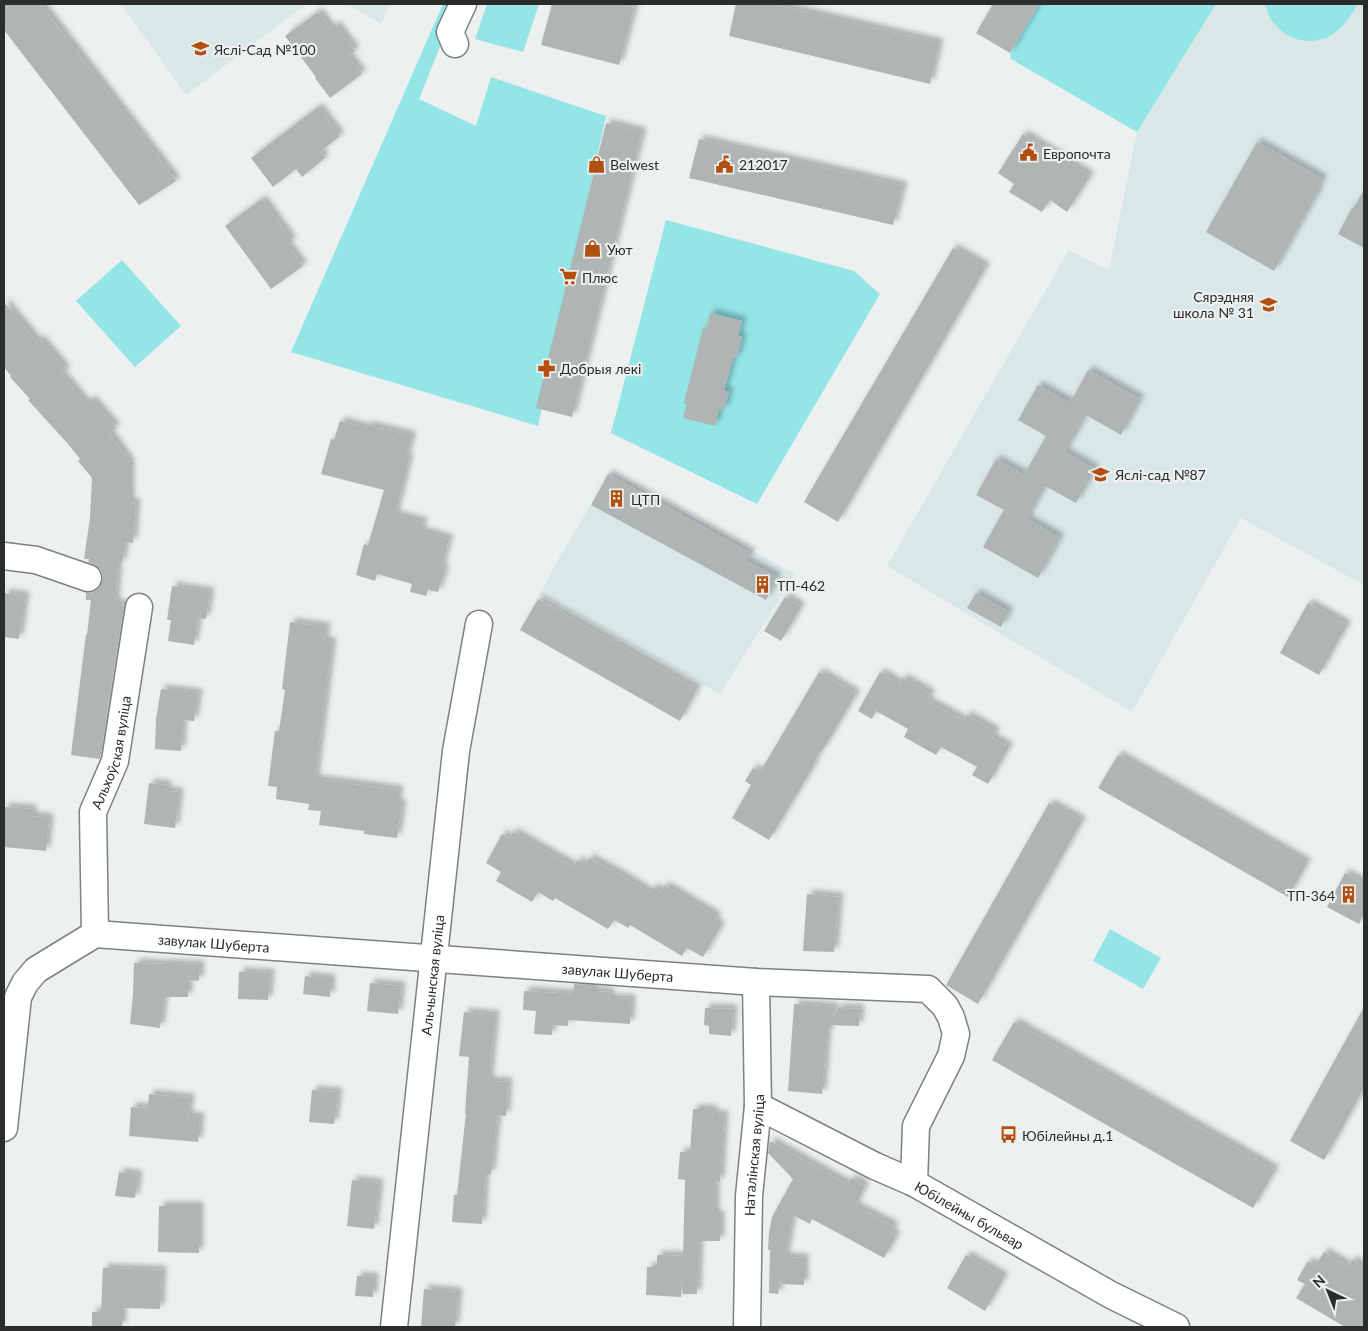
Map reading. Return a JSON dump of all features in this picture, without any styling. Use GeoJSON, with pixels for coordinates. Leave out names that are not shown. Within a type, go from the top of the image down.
{"type":"FeatureCollection","features":[{"type":"Feature","properties":{"kind":"street"},"geometry":{"type":"LineString","coordinates":[[455,44],[450,32],[463,4]]}},
{"type":"Feature","properties":{"kind":"street"},"geometry":{"type":"LineString","coordinates":[[4,556],[36,560],[88,578]]}},
{"type":"Feature","properties":{"kind":"street","name":"Альхоўская вуліца"},"geometry":{"type":"LineString","coordinates":[[95,934],[93,812],[115,761],[140,607]]}},
{"type":"Feature","properties":{"kind":"street","name":"Альчынская вуліца"},"geometry":{"type":"LineString","coordinates":[[394,1327],[456,751],[479,624]]}},
{"type":"Feature","properties":{"kind":"street"},"geometry":{"type":"LineString","coordinates":[[4,1128],[18,997],[25,983],[36,970],[95,934]]}},
{"type":"Feature","properties":{"kind":"street","name":"завулак Шуберта"},"geometry":{"type":"LineString","coordinates":[[95,934],[756,982],[928,989],[945,1006],[952,1017],[956,1034],[951,1056],[916,1126],[914,1183]]}},
{"type":"Feature","properties":{"kind":"street","name":"Наталінская вуліца"},"geometry":{"type":"LineString","coordinates":[[746,1327],[749,1196],[758,1106],[756,982]]}},
{"type":"Feature","properties":{"kind":"street","name":"Юбілейны бульвар"},"geometry":{"type":"LineString","coordinates":[[758,1106],[875,1166],[914,1183],[1111,1295],[1176,1327]]}},
{"type":"Feature","properties":{"kind":"shaded area","name":"Яслі-Сад №100"},"geometry":{"type":"Polygon","coordinates":[[[121,4],[307,4],[186,95],[121,4]]]}},
{"type":"Feature","properties":{"kind":"shaded area"},"geometry":{"type":"Polygon","coordinates":[[[347,4],[389,4],[381,24],[347,4]]]}},
{"type":"Feature","properties":{"kind":"shaded area"},"geometry":{"type":"Polygon","coordinates":[[[443,4],[457,4],[419,99],[476,126],[491,77],[606,116],[538,426],[291,352],[443,4]]]}},
{"type":"Feature","properties":{"kind":"shaded area"},"geometry":{"type":"Polygon","coordinates":[[[487,4],[539,4],[523,52],[475,39],[487,4]]]}},
{"type":"Feature","properties":{"kind":"shaded area"},"geometry":{"type":"Polygon","coordinates":[[[1039,4],[1216,4],[1137,132],[1011,59],[1010,53],[1039,4]]]}},
{"type":"Feature","properties":{"kind":"shaded area"},"geometry":{"type":"Polygon","coordinates":[[[1216,4],[1364,4],[1364,585],[1241,518],[1132,712],[887,566],[1069,250],[1109,270],[1137,132],[1216,4]]]}},
{"type":"Feature","properties":{"kind":"shaded area"},"geometry":{"type":"Polygon","coordinates":[[[1265,4],[1358,4],[1346,22],[1337,31],[1315,41],[1304,41],[1294,38],[1275,25],[1265,4]]]}},
{"type":"Feature","properties":{"kind":"shaded area"},"geometry":{"type":"Polygon","coordinates":[[[666,220],[854,271],[880,294],[757,504],[611,433],[666,220]]]}},
{"type":"Feature","properties":{"kind":"shaded area"},"geometry":{"type":"Polygon","coordinates":[[[122,260],[181,326],[135,367],[76,301],[122,260]]]}},
{"type":"Feature","properties":{"kind":"shaded area"},"geometry":{"type":"Polygon","coordinates":[[[610,472],[795,574],[720,694],[540,594],[610,472]]]}},
{"type":"Feature","properties":{"kind":"shaded area"},"geometry":{"type":"Polygon","coordinates":[[[1110,929],[1161,958],[1143,989],[1093,961],[1110,929]]]}},
{"type":"Feature","properties":{"kind":"building"},"geometry":{"type":"Polygon","coordinates":[[[4,4],[40,4],[176,181],[139,205],[4,30],[4,4]]]}},
{"type":"Feature","properties":{"kind":"building"},"geometry":{"type":"Polygon","coordinates":[[[552,4],[618,4],[634,8],[619,65],[541,45],[552,4]]]}},
{"type":"Feature","properties":{"kind":"building"},"geometry":{"type":"Polygon","coordinates":[[[736,4],[771,4],[939,43],[930,84],[729,36],[736,4]]]}},
{"type":"Feature","properties":{"kind":"building"},"geometry":{"type":"Polygon","coordinates":[[[993,4],[1039,4],[1010,53],[976,33],[993,4]]]}},
{"type":"Feature","properties":{"kind":"building"},"geometry":{"type":"Polygon","coordinates":[[[318,12],[331,29],[336,25],[355,51],[348,56],[362,74],[330,98],[285,36],[318,12]]]}},
{"type":"Feature","properties":{"kind":"building"},"geometry":{"type":"Polygon","coordinates":[[[318,107],[340,136],[320,152],[325,158],[302,177],[296,169],[273,187],[251,158],[318,107]]]}},
{"type":"Feature","properties":{"kind":"building"},"geometry":{"type":"Polygon","coordinates":[[[606,123],[642,132],[572,417],[536,408],[606,123]]]}},
{"type":"Feature","properties":{"kind":"building"},"geometry":{"type":"Polygon","coordinates":[[[1023,134],[1090,176],[1067,212],[1050,200],[1042,212],[1009,192],[1014,184],[998,173],[1023,134]]]}},
{"type":"Feature","properties":{"kind":"building"},"geometry":{"type":"Polygon","coordinates":[[[699,139],[903,186],[893,225],[689,178],[699,139]]]}},
{"type":"Feature","properties":{"kind":"building"},"geometry":{"type":"Polygon","coordinates":[[[1257,142],[1323,179],[1317,189],[1319,190],[1274,271],[1206,232],[1257,142]]]}},
{"type":"Feature","properties":{"kind":"building"},"geometry":{"type":"Polygon","coordinates":[[[1364,190],[1364,248],[1338,234],[1364,190]]]}},
{"type":"Feature","properties":{"kind":"building"},"geometry":{"type":"Polygon","coordinates":[[[262,199],[292,241],[287,245],[303,266],[271,289],[225,226],[262,199]]]}},
{"type":"Feature","properties":{"kind":"building"},"geometry":{"type":"Polygon","coordinates":[[[953,248],[986,267],[838,522],[804,502],[953,248]]]}},
{"type":"Feature","properties":{"kind":"building"},"geometry":{"type":"Polygon","coordinates":[[[4,302],[37,342],[40,339],[66,370],[61,374],[86,404],[91,399],[116,428],[109,433],[130,463],[130,502],[136,503],[133,543],[125,542],[122,563],[118,562],[115,603],[124,605],[100,759],[71,755],[91,600],[86,600],[86,592],[91,593],[97,590],[103,576],[100,569],[88,562],[89,559],[84,559],[90,518],[92,478],[78,461],[80,459],[28,400],[30,399],[10,377],[4,367],[4,302]]]}},
{"type":"Feature","properties":{"kind":"building"},"geometry":{"type":"Polygon","coordinates":[[[710,313],[742,321],[738,336],[742,337],[737,358],[733,358],[724,391],[729,392],[724,410],[719,409],[715,426],[683,418],[687,404],[684,403],[703,328],[706,329],[710,313]]]}},
{"type":"Feature","properties":{"kind":"building"},"geometry":{"type":"Polygon","coordinates":[[[1088,370],[1140,399],[1121,435],[1086,415],[1065,452],[1095,469],[1076,503],[1045,486],[1027,519],[1060,538],[1038,578],[983,547],[1004,510],[976,495],[996,459],[1024,475],[1046,436],[1018,420],[1038,385],[1070,403],[1088,370]]]}},
{"type":"Feature","properties":{"kind":"building"},"geometry":{"type":"Polygon","coordinates":[[[340,421],[367,428],[368,425],[412,436],[406,458],[409,459],[395,515],[423,522],[421,531],[449,539],[441,568],[445,569],[438,592],[428,590],[426,596],[410,592],[412,584],[377,574],[375,581],[356,575],[364,544],[368,545],[384,490],[321,474],[331,439],[334,440],[340,421]]]}},
{"type":"Feature","properties":{"kind":"building"},"geometry":{"type":"Polygon","coordinates":[[[608,474],[751,553],[746,561],[777,577],[766,600],[591,505],[608,474]]]}},
{"type":"Feature","properties":{"kind":"building"},"geometry":{"type":"Polygon","coordinates":[[[172,586],[210,592],[206,619],[198,618],[194,645],[168,641],[171,620],[167,620],[172,586]]]}},
{"type":"Feature","properties":{"kind":"building"},"geometry":{"type":"Polygon","coordinates":[[[4,593],[25,596],[19,639],[4,637],[4,593]]]}},
{"type":"Feature","properties":{"kind":"building"},"geometry":{"type":"Polygon","coordinates":[[[976,593],[1009,612],[1001,627],[967,608],[976,593]]]}},
{"type":"Feature","properties":{"kind":"building"},"geometry":{"type":"Polygon","coordinates":[[[785,597],[801,607],[781,641],[764,631],[785,597]]]}},
{"type":"Feature","properties":{"kind":"building"},"geometry":{"type":"Polygon","coordinates":[[[538,599],[697,689],[680,721],[520,630],[538,599]]]}},
{"type":"Feature","properties":{"kind":"building"},"geometry":{"type":"Polygon","coordinates":[[[1308,603],[1347,625],[1319,675],[1280,653],[1308,603]]]}},
{"type":"Feature","properties":{"kind":"building"},"geometry":{"type":"Polygon","coordinates":[[[290,622],[326,627],[324,641],[332,642],[315,779],[399,790],[397,804],[402,804],[397,838],[319,825],[321,811],[308,810],[309,804],[276,799],[277,787],[268,786],[275,731],[279,731],[285,690],[282,689],[290,622]]]}},
{"type":"Feature","properties":{"kind":"building"},"geometry":{"type":"Polygon","coordinates":[[[819,672],[856,694],[822,751],[820,751],[810,772],[769,840],[732,818],[751,785],[745,781],[753,768],[760,772],[819,672]]]}},
{"type":"Feature","properties":{"kind":"building"},"geometry":{"type":"Polygon","coordinates":[[[880,672],[899,684],[903,678],[931,694],[927,701],[964,721],[967,715],[996,732],[992,738],[1009,747],[988,784],[972,775],[977,767],[941,747],[936,755],[904,737],[908,729],[876,711],[872,719],[858,711],[880,672]]]}},
{"type":"Feature","properties":{"kind":"building"},"geometry":{"type":"Polygon","coordinates":[[[161,689],[198,693],[194,721],[183,720],[181,751],[155,749],[156,719],[161,689]]]}},
{"type":"Feature","properties":{"kind":"building"},"geometry":{"type":"Polygon","coordinates":[[[1118,755],[1307,863],[1288,897],[1098,788],[1118,755]]]}},
{"type":"Feature","properties":{"kind":"building"},"geometry":{"type":"Polygon","coordinates":[[[149,783],[167,785],[166,791],[179,792],[175,828],[144,824],[149,783]]]}},
{"type":"Feature","properties":{"kind":"building"},"geometry":{"type":"Polygon","coordinates":[[[1049,803],[1082,821],[978,1004],[946,985],[1049,803]]]}},
{"type":"Feature","properties":{"kind":"building"},"geometry":{"type":"Polygon","coordinates":[[[4,807],[32,809],[32,816],[49,818],[46,851],[4,847],[4,807]]]}},
{"type":"Feature","properties":{"kind":"building"},"geometry":{"type":"Polygon","coordinates":[[[513,832],[574,867],[577,860],[585,865],[589,858],[650,893],[653,887],[661,892],[664,886],[671,889],[717,917],[714,922],[721,926],[703,957],[687,948],[682,956],[630,925],[628,928],[614,920],[608,929],[555,898],[553,901],[538,892],[532,902],[496,881],[501,872],[486,863],[502,834],[509,838],[513,832]]]}},
{"type":"Feature","properties":{"kind":"building","name":"ТП-364"},"geometry":{"type":"Polygon","coordinates":[[[1345,873],[1364,883],[1364,914],[1359,924],[1327,907],[1345,873]]]}},
{"type":"Feature","properties":{"kind":"building"},"geometry":{"type":"Polygon","coordinates":[[[807,894],[839,897],[834,952],[803,951],[807,894]]]}},
{"type":"Feature","properties":{"kind":"building"},"geometry":{"type":"Polygon","coordinates":[[[134,963],[200,965],[199,981],[188,980],[188,997],[164,997],[160,1028],[130,1024],[134,963]]]}},
{"type":"Feature","properties":{"kind":"building"},"geometry":{"type":"Polygon","coordinates":[[[239,972],[270,973],[268,1000],[238,999],[239,972]]]}},
{"type":"Feature","properties":{"kind":"building"},"geometry":{"type":"Polygon","coordinates":[[[305,976],[331,979],[330,997],[303,994],[305,976]]]}},
{"type":"Feature","properties":{"kind":"building"},"geometry":{"type":"Polygon","coordinates":[[[370,983],[401,986],[398,1014],[367,1011],[370,983]]]}},
{"type":"Feature","properties":{"kind":"building"},"geometry":{"type":"Polygon","coordinates":[[[574,984],[593,985],[593,991],[610,992],[609,998],[631,999],[630,1024],[568,1020],[568,1026],[552,1025],[552,1035],[534,1034],[536,1011],[523,1010],[524,991],[573,994],[574,984]]]}},
{"type":"Feature","properties":{"kind":"building"},"geometry":{"type":"Polygon","coordinates":[[[794,1004],[834,1007],[833,1018],[838,1008],[860,1009],[859,1026],[830,1025],[829,1032],[827,1032],[822,1094],[788,1091],[794,1004]]]}},
{"type":"Feature","properties":{"kind":"building"},"geometry":{"type":"Polygon","coordinates":[[[1364,1007],[1364,1088],[1324,1160],[1290,1141],[1364,1007]]]}},
{"type":"Feature","properties":{"kind":"building"},"geometry":{"type":"Polygon","coordinates":[[[705,1008],[733,1009],[731,1036],[709,1034],[709,1026],[704,1025],[705,1008]]]}},
{"type":"Feature","properties":{"kind":"building"},"geometry":{"type":"Polygon","coordinates":[[[464,1012],[495,1015],[489,1081],[508,1082],[506,1116],[497,1115],[491,1174],[485,1174],[482,1224],[452,1222],[454,1195],[457,1195],[466,1113],[469,1057],[459,1056],[464,1012]]]}},
{"type":"Feature","properties":{"kind":"building"},"geometry":{"type":"Polygon","coordinates":[[[1014,1022],[1275,1170],[1253,1208],[992,1060],[1014,1022]]]}},
{"type":"Feature","properties":{"kind":"building"},"geometry":{"type":"Polygon","coordinates":[[[312,1090],[338,1092],[334,1124],[309,1122],[312,1090]]]}},
{"type":"Feature","properties":{"kind":"building"},"geometry":{"type":"Polygon","coordinates":[[[149,1094],[190,1098],[188,1116],[200,1117],[198,1142],[129,1136],[131,1107],[148,1108],[149,1094]]]}},
{"type":"Feature","properties":{"kind":"building"},"geometry":{"type":"Polygon","coordinates":[[[693,1109],[713,1109],[712,1114],[724,1115],[720,1182],[715,1181],[715,1215],[720,1215],[720,1241],[699,1241],[697,1294],[683,1294],[682,1280],[681,1297],[646,1295],[647,1267],[657,1267],[657,1255],[683,1256],[685,1180],[678,1179],[680,1152],[690,1152],[693,1109]]]}},
{"type":"Feature","properties":{"kind":"building"},"geometry":{"type":"Polygon","coordinates":[[[770,1141],[848,1185],[851,1178],[865,1186],[855,1206],[894,1226],[891,1233],[896,1236],[884,1258],[812,1219],[810,1224],[793,1215],[785,1257],[804,1258],[804,1285],[781,1284],[781,1279],[778,1294],[769,1293],[770,1250],[768,1250],[772,1217],[793,1179],[768,1153],[770,1141]]]}},
{"type":"Feature","properties":{"kind":"building"},"geometry":{"type":"Polygon","coordinates":[[[119,1172],[138,1175],[135,1198],[115,1196],[119,1172]]]}},
{"type":"Feature","properties":{"kind":"building"},"geometry":{"type":"Polygon","coordinates":[[[352,1180],[379,1183],[374,1229],[347,1226],[352,1180]]]}},
{"type":"Feature","properties":{"kind":"building"},"geometry":{"type":"Polygon","coordinates":[[[159,1206],[199,1206],[199,1253],[158,1252],[159,1206]]]}},
{"type":"Feature","properties":{"kind":"building"},"geometry":{"type":"Polygon","coordinates":[[[1324,1252],[1348,1266],[1352,1260],[1364,1267],[1364,1327],[1345,1327],[1296,1298],[1305,1284],[1297,1280],[1308,1261],[1315,1266],[1324,1252]]]}},
{"type":"Feature","properties":{"kind":"building"},"geometry":{"type":"Polygon","coordinates":[[[966,1255],[1004,1277],[985,1311],[947,1288],[966,1255]]]}},
{"type":"Feature","properties":{"kind":"building"},"geometry":{"type":"Polygon","coordinates":[[[103,1268],[162,1270],[160,1309],[122,1308],[122,1327],[92,1327],[92,1312],[101,1312],[103,1268]]]}},
{"type":"Feature","properties":{"kind":"building"},"geometry":{"type":"Polygon","coordinates":[[[357,1276],[374,1277],[373,1297],[355,1296],[357,1276]]]}},
{"type":"Feature","properties":{"kind":"building"},"geometry":{"type":"Polygon","coordinates":[[[424,1289],[458,1292],[455,1327],[421,1327],[424,1289]]]}},
{"type":"Feature","properties":{"kind":"place","name":"Яслі-Сад №100"},"geometry":{"type":"Point","coordinates":[200,49]}},
{"type":"Feature","properties":{"kind":"place","name":"Европочта"},"geometry":{"type":"Point","coordinates":[1029,153]}},
{"type":"Feature","properties":{"kind":"place","name":"Belwest"},"geometry":{"type":"Point","coordinates":[596,164]}},
{"type":"Feature","properties":{"kind":"place","name":"212017"},"geometry":{"type":"Point","coordinates":[725,164]}},
{"type":"Feature","properties":{"kind":"place","name":"Уют"},"geometry":{"type":"Point","coordinates":[593,249]}},
{"type":"Feature","properties":{"kind":"place","name":"Плюс"},"geometry":{"type":"Point","coordinates":[568,277]}},
{"type":"Feature","properties":{"kind":"place","name":"Сярэдняя школа № 31"},"geometry":{"type":"Point","coordinates":[1268,304]}},
{"type":"Feature","properties":{"kind":"place","name":"Добрыя лекі"},"geometry":{"type":"Point","coordinates":[546,368]}},
{"type":"Feature","properties":{"kind":"place","name":"Яслі-сад №87"},"geometry":{"type":"Point","coordinates":[1101,474]}},
{"type":"Feature","properties":{"kind":"place","name":"ЦТП"},"geometry":{"type":"Point","coordinates":[617,499]}},
{"type":"Feature","properties":{"kind":"place","name":"ТП-462"},"geometry":{"type":"Point","coordinates":[763,585]}},
{"type":"Feature","properties":{"kind":"place","name":"ТП-364"},"geometry":{"type":"Point","coordinates":[1349,895]}},
{"type":"Feature","properties":{"kind":"place","name":"Юбілейны д.1"},"geometry":{"type":"Point","coordinates":[1008,1135]}}]}
